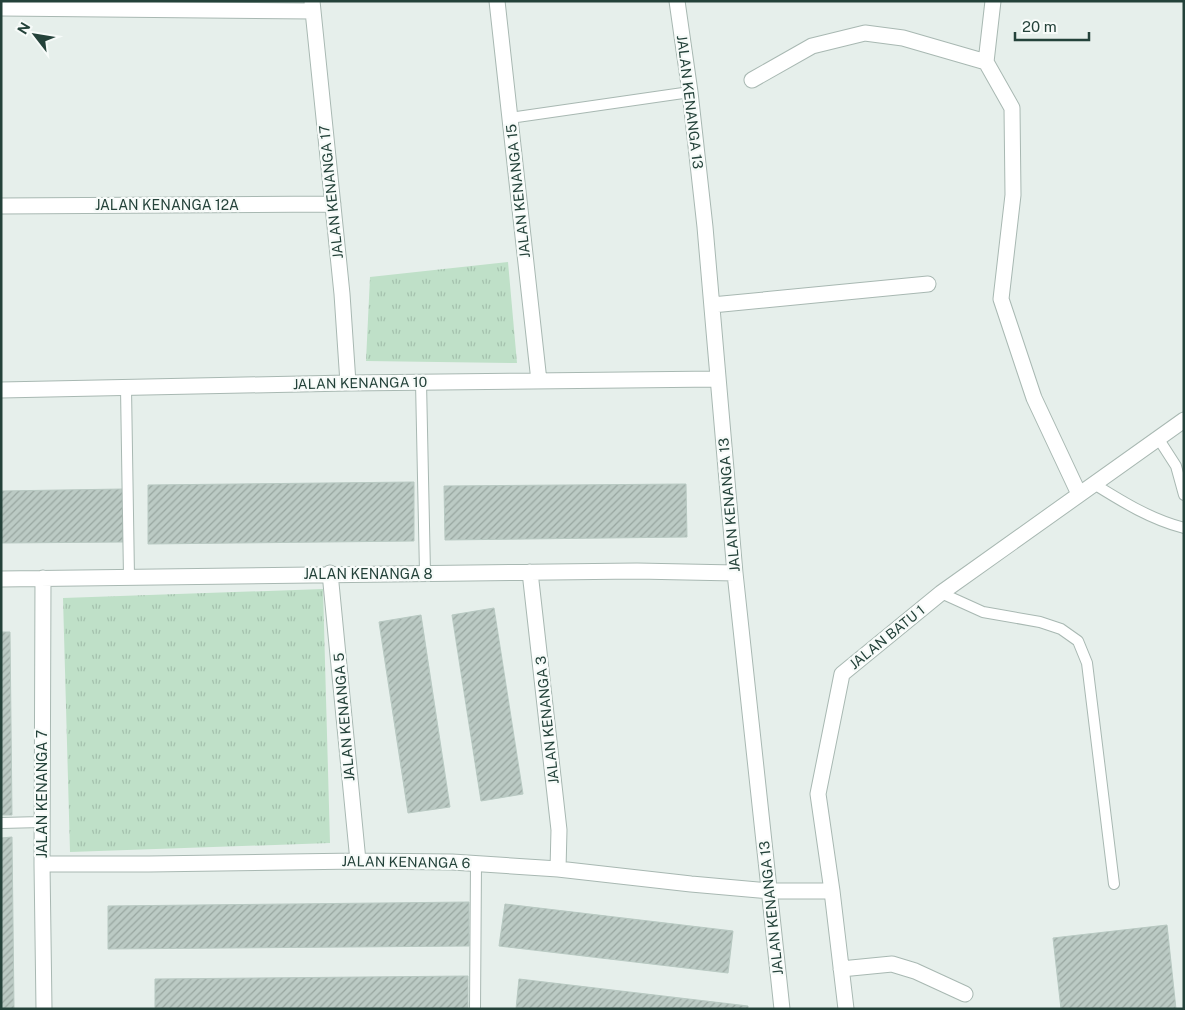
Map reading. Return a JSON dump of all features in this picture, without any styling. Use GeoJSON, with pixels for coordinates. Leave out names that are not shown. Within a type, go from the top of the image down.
{"type":"FeatureCollection","features":[{"type":"Feature","properties":{"kind":"street","name":"JALAN KENANGA 15"},"geometry":{"type":"LineString","coordinates":[[497,1],[539,381]]}},
{"type":"Feature","properties":{"kind":"street","name":"JALAN KENANGA 13"},"geometry":{"type":"LineString","coordinates":[[677,1],[690,92],[712,306],[735,573],[782,1009]]}},
{"type":"Feature","properties":{"kind":"street"},"geometry":{"type":"LineString","coordinates":[[994,1],[986,62],[1012,108],[1013,195],[1001,299],[1034,398],[1079,494]]}},
{"type":"Feature","properties":{"kind":"street"},"geometry":{"type":"LineString","coordinates":[[1,8],[312,6]]}},
{"type":"Feature","properties":{"kind":"street","name":"JALAN KENANGA 17"},"geometry":{"type":"LineString","coordinates":[[312,6],[333,204],[348,383]]}},
{"type":"Feature","properties":{"kind":"street"},"geometry":{"type":"LineString","coordinates":[[752,80],[812,46],[865,33],[903,38],[986,62]]}},
{"type":"Feature","properties":{"kind":"street","name":"JALAN KENANGA 12A"},"geometry":{"type":"LineString","coordinates":[[1,206],[333,204]]}},
{"type":"Feature","properties":{"kind":"street"},"geometry":{"type":"LineString","coordinates":[[712,306],[928,284]]}},
{"type":"Feature","properties":{"kind":"street","name":"JALAN KENANGA 10"},"geometry":{"type":"LineString","coordinates":[[1,390],[348,383],[718,379]]}},
{"type":"Feature","properties":{"kind":"street","name":"JALAN BATU 1"},"geometry":{"type":"LineString","coordinates":[[846,1009],[818,794],[842,674],[941,593],[1184,420]]}},
{"type":"Feature","properties":{"kind":"street","name":"JALAN KENANGA 8"},"geometry":{"type":"LineString","coordinates":[[1,579],[637,571],[735,573]]}},
{"type":"Feature","properties":{"kind":"street","name":"JALAN KENANGA 3"},"geometry":{"type":"LineString","coordinates":[[530,572],[559,830],[558,869]]}},
{"type":"Feature","properties":{"kind":"street","name":"JALAN KENANGA 5"},"geometry":{"type":"LineString","coordinates":[[330,574],[358,860]]}},
{"type":"Feature","properties":{"kind":"street","name":"JALAN KENANGA 7"},"geometry":{"type":"LineString","coordinates":[[43,578],[42,864],[44,1009]]}},
{"type":"Feature","properties":{"kind":"street","name":"JALAN KENANGA 6"},"geometry":{"type":"LineString","coordinates":[[42,864],[358,860],[476,863],[558,869],[769,891],[832,891]]}},
{"type":"Feature","properties":{"kind":"street"},"geometry":{"type":"LineString","coordinates":[[841,969],[892,964],[915,971],[965,994]]}},
{"type":"Feature","properties":{"kind":"lane"},"geometry":{"type":"LineString","coordinates":[[510,118],[690,92]]}},
{"type":"Feature","properties":{"kind":"lane"},"geometry":{"type":"LineString","coordinates":[[420,382],[425,573]]}},
{"type":"Feature","properties":{"kind":"lane"},"geometry":{"type":"LineString","coordinates":[[126,388],[129,577]]}},
{"type":"Feature","properties":{"kind":"lane"},"geometry":{"type":"LineString","coordinates":[[1158,438],[1176,466],[1184,495]]}},
{"type":"Feature","properties":{"kind":"lane"},"geometry":{"type":"LineString","coordinates":[[1094,484],[1162,522],[1184,528]]}},
{"type":"Feature","properties":{"kind":"lane"},"geometry":{"type":"LineString","coordinates":[[941,593],[983,612],[1040,622],[1061,629],[1078,641],[1087,663],[1114,884]]}},
{"type":"Feature","properties":{"kind":"lane"},"geometry":{"type":"LineString","coordinates":[[1,824],[42,822]]}},
{"type":"Feature","properties":{"kind":"lane"},"geometry":{"type":"LineString","coordinates":[[475,1009],[476,863]]}},
{"type":"Feature","properties":{"kind":"green space"},"geometry":{"type":"Polygon","coordinates":[[[508,262],[517,363],[366,361],[370,277],[508,262]]]}},
{"type":"Feature","properties":{"kind":"green space"},"geometry":{"type":"Polygon","coordinates":[[[323,589],[330,843],[70,852],[63,598],[323,589]]]}},
{"type":"Feature","properties":{"kind":"building"},"geometry":{"type":"Polygon","coordinates":[[[414,482],[414,541],[148,544],[148,485],[414,482]]]}},
{"type":"Feature","properties":{"kind":"building"},"geometry":{"type":"Polygon","coordinates":[[[686,484],[687,537],[445,540],[444,486],[686,484]]]}},
{"type":"Feature","properties":{"kind":"building"},"geometry":{"type":"Polygon","coordinates":[[[123,489],[123,542],[1,543],[1,491],[123,489]]]}},
{"type":"Feature","properties":{"kind":"building"},"geometry":{"type":"Polygon","coordinates":[[[494,608],[523,794],[481,801],[452,615],[494,608]]]}},
{"type":"Feature","properties":{"kind":"building"},"geometry":{"type":"Polygon","coordinates":[[[421,615],[450,807],[408,813],[379,622],[421,615]]]}},
{"type":"Feature","properties":{"kind":"building"},"geometry":{"type":"Polygon","coordinates":[[[1,632],[10,632],[12,815],[1,815],[1,632]]]}},
{"type":"Feature","properties":{"kind":"building"},"geometry":{"type":"Polygon","coordinates":[[[12,837],[14,1009],[1,1009],[1,838],[12,837]]]}},
{"type":"Feature","properties":{"kind":"building"},"geometry":{"type":"Polygon","coordinates":[[[469,902],[469,946],[108,949],[108,906],[469,902]]]}},
{"type":"Feature","properties":{"kind":"building"},"geometry":{"type":"Polygon","coordinates":[[[505,904],[733,931],[728,973],[499,946],[505,904]]]}},
{"type":"Feature","properties":{"kind":"building"},"geometry":{"type":"Polygon","coordinates":[[[1167,925],[1176,1009],[1061,1009],[1053,938],[1167,925]]]}},
{"type":"Feature","properties":{"kind":"building"},"geometry":{"type":"Polygon","coordinates":[[[468,976],[468,1009],[155,1009],[155,979],[468,976]]]}},
{"type":"Feature","properties":{"kind":"building"},"geometry":{"type":"Polygon","coordinates":[[[519,979],[748,1006],[748,1009],[516,1009],[519,979]]]}}]}
